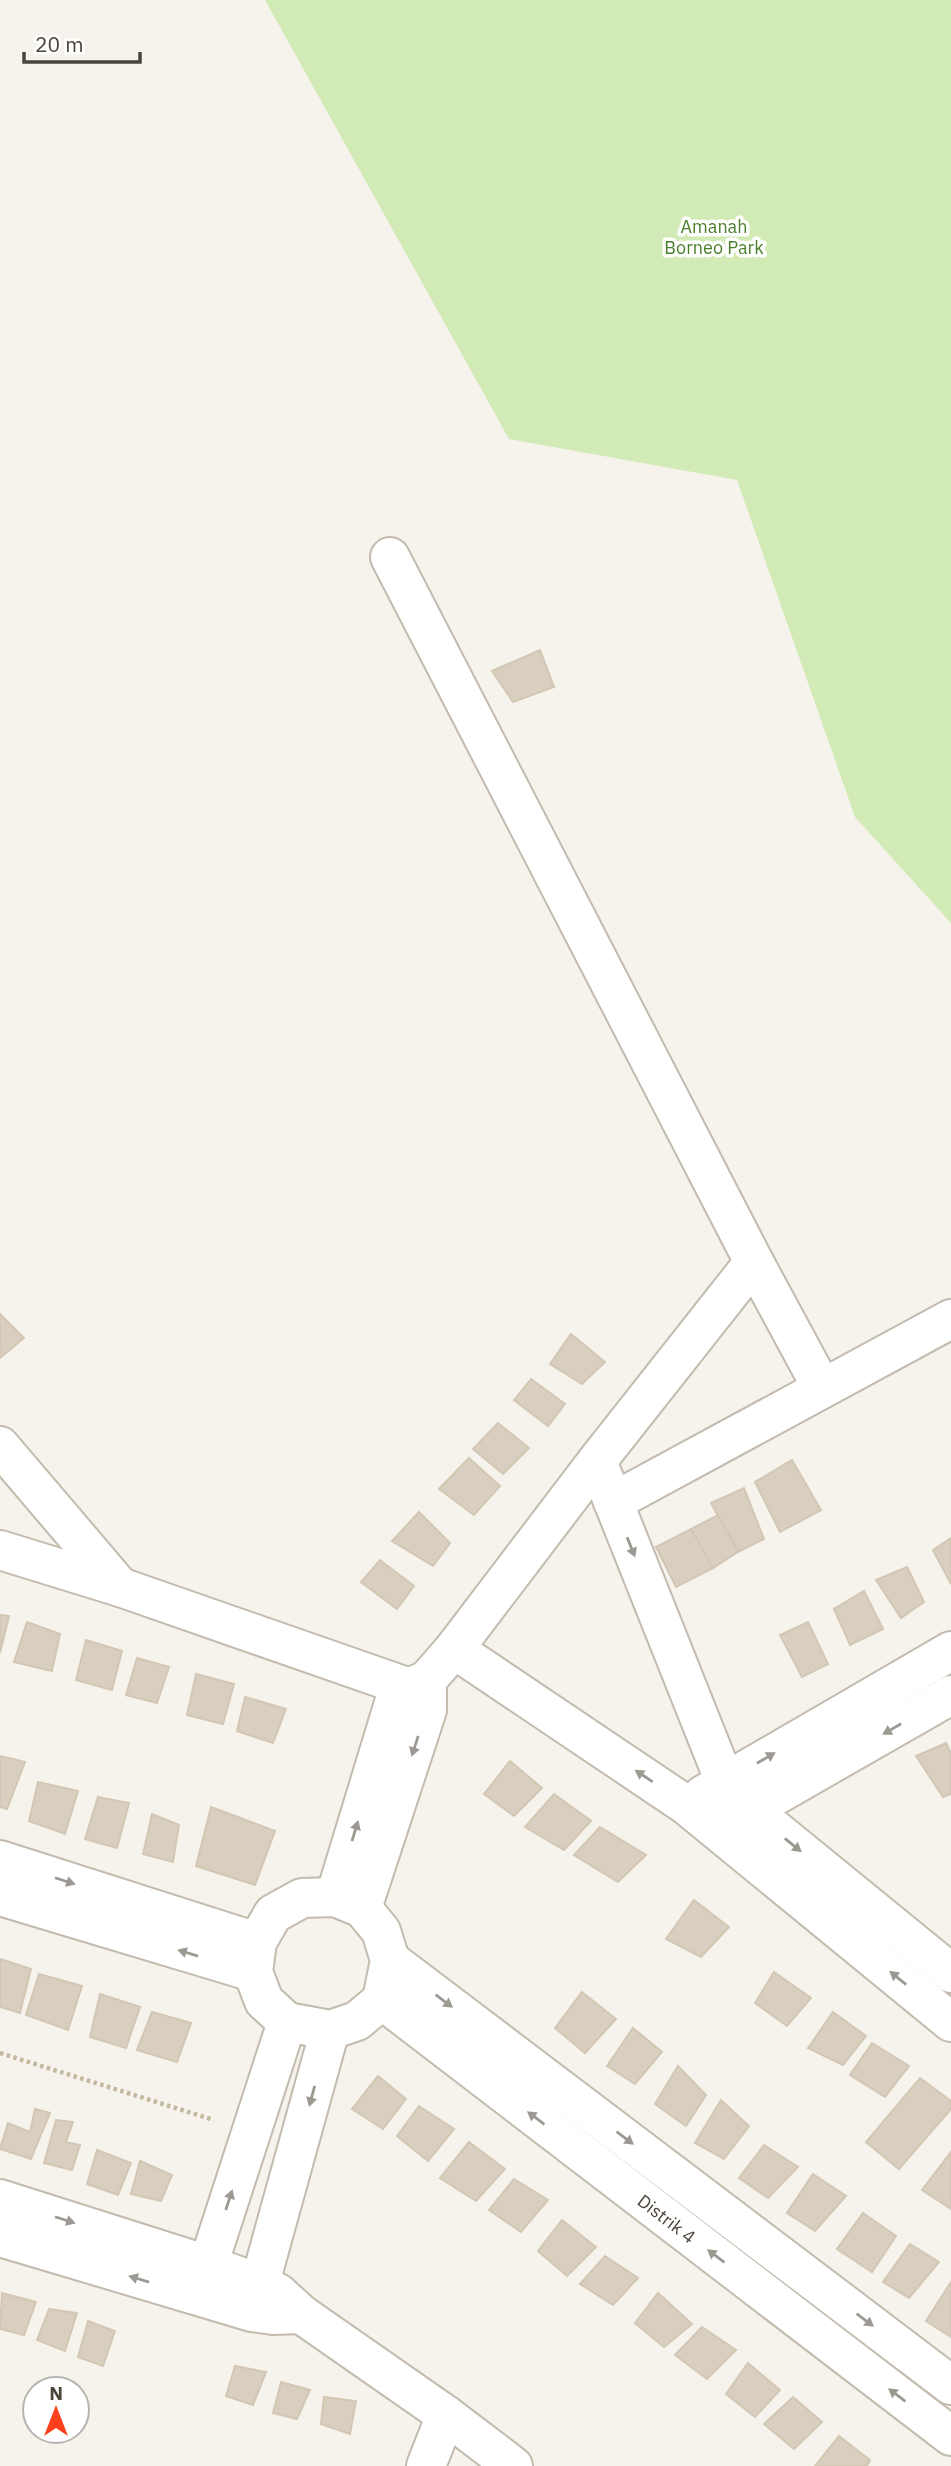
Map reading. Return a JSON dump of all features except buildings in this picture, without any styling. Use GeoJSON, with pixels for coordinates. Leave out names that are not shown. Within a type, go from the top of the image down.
{"type":"FeatureCollection","features":[{"type":"Feature","properties":{"kind":"street"},"geometry":{"type":"LineString","coordinates":[[390,556],[754,1262],[822,1388]]}},
{"type":"Feature","properties":{"kind":"street"},"geometry":{"type":"LineString","coordinates":[[348,1902],[394,1703],[420,1687],[454,1648],[754,1262]]}},
{"type":"Feature","properties":{"kind":"street"},"geometry":{"type":"LineString","coordinates":[[613,1502],[951,1319]]}},
{"type":"Feature","properties":{"kind":"street"},"geometry":{"type":"LineString","coordinates":[[0,1446],[120,1587]]}},
{"type":"Feature","properties":{"kind":"street"},"geometry":{"type":"LineString","coordinates":[[597,1461],[725,1782],[751,1810],[951,1973]]}},
{"type":"Feature","properties":{"kind":"street"},"geometry":{"type":"LineString","coordinates":[[0,1550],[420,1687]]}},
{"type":"Feature","properties":{"kind":"street"},"geometry":{"type":"LineString","coordinates":[[454,1648],[686,1805],[951,2022]]}},
{"type":"Feature","properties":{"kind":"street"},"geometry":{"type":"LineString","coordinates":[[686,1805],[951,1651]]}},
{"type":"Feature","properties":{"kind":"street"},"geometry":{"type":"LineString","coordinates":[[717,1830],[951,1695]]}},
{"type":"Feature","properties":{"kind":"street"},"geometry":{"type":"LineString","coordinates":[[0,1860],[255,1957]]}},
{"type":"Feature","properties":{"kind":"street"},"geometry":{"type":"LineString","coordinates":[[0,1896],[255,1957]]}},
{"type":"Feature","properties":{"kind":"street"},"geometry":{"type":"LineString","coordinates":[[302,1898],[348,1902],[381,1931],[390,1960],[382,2000],[357,2021],[330,2030],[287,2022],[264,2001],[255,1957],[274,1914],[302,1898]]}},
{"type":"Feature","properties":{"kind":"street"},"geometry":{"type":"LineString","coordinates":[[390,1960],[951,2385]]}},
{"type":"Feature","properties":{"kind":"street","name":"Distrik 4"},"geometry":{"type":"LineString","coordinates":[[382,2000],[951,2436]]}},
{"type":"Feature","properties":{"kind":"street"},"geometry":{"type":"LineString","coordinates":[[203,2281],[287,2022]]}},
{"type":"Feature","properties":{"kind":"street"},"geometry":{"type":"LineString","coordinates":[[256,2298],[330,2030]]}},
{"type":"Feature","properties":{"kind":"street"},"geometry":{"type":"LineString","coordinates":[[0,2199],[203,2281],[256,2298],[288,2300],[301,2314],[446,2415],[513,2466]]}},
{"type":"Feature","properties":{"kind":"street"},"geometry":{"type":"LineString","coordinates":[[0,2237],[203,2281]]}},
{"type":"Feature","properties":{"kind":"street"},"geometry":{"type":"LineString","coordinates":[[798,2319],[823,2288]]}},
{"type":"Feature","properties":{"kind":"street"},"geometry":{"type":"LineString","coordinates":[[426,2466],[446,2415]]}},
{"type":"Feature","properties":{"kind":"path"},"geometry":{"type":"LineString","coordinates":[[0,2053],[251,2132]]}},
{"type":"Feature","properties":{"kind":"green space","name":"Amanah Borneo Park"},"geometry":{"type":"Polygon","coordinates":[[[265,0],[951,0],[951,923],[855,817],[737,480],[509,439],[265,0]]]}}]}
